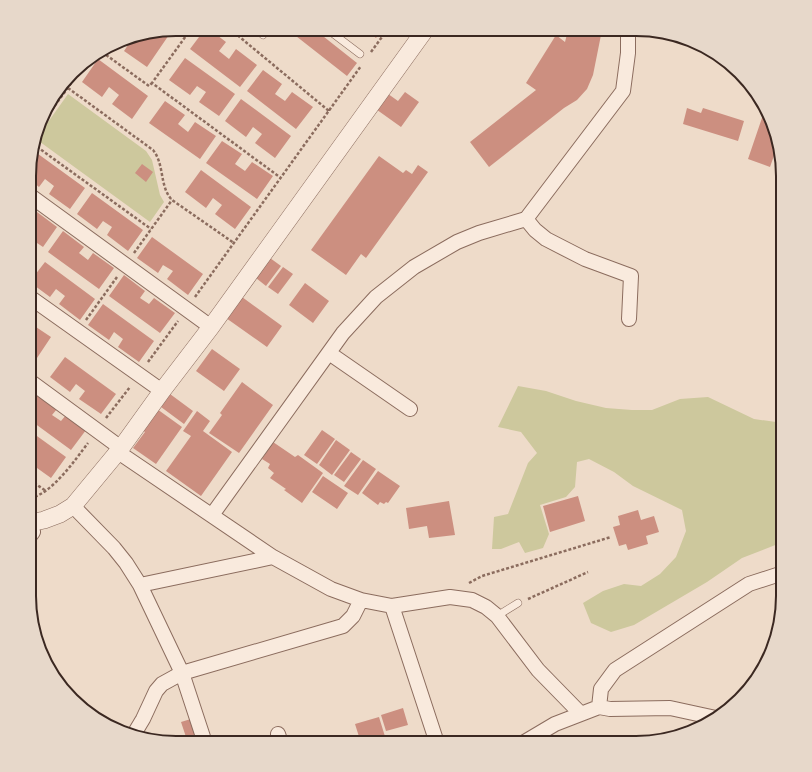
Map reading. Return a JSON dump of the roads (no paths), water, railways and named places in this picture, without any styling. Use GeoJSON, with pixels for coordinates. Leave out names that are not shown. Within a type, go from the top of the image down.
{"type":"FeatureCollection","features":[{"type":"Feature","properties":{"kind":"street"},"geometry":{"type":"LineString","coordinates":[[36,523],[60,514],[73,506],[119,450],[211,327],[421,36]]}},
{"type":"Feature","properties":{"kind":"street"},"geometry":{"type":"LineString","coordinates":[[212,515],[343,333],[359,314],[395,281],[414,267],[457,242],[479,233],[526,219],[623,91],[628,53],[628,36]]}},
{"type":"Feature","properties":{"kind":"street"},"geometry":{"type":"LineString","coordinates":[[36,200],[211,327]]}},
{"type":"Feature","properties":{"kind":"street"},"geometry":{"type":"LineString","coordinates":[[526,219],[535,230],[546,239],[585,259],[631,276],[629,319]]}},
{"type":"Feature","properties":{"kind":"street"},"geometry":{"type":"LineString","coordinates":[[36,302],[162,391]]}},
{"type":"Feature","properties":{"kind":"street"},"geometry":{"type":"LineString","coordinates":[[329,353],[410,408]]}},
{"type":"Feature","properties":{"kind":"street"},"geometry":{"type":"LineString","coordinates":[[36,386],[97,431],[119,450],[212,515],[274,557],[331,589],[361,600],[392,606],[450,597],[472,600],[486,607],[497,616],[538,670],[580,714]]}},
{"type":"Feature","properties":{"kind":"street"},"geometry":{"type":"LineString","coordinates":[[73,506],[114,548],[140,585],[182,673],[203,736]]}},
{"type":"Feature","properties":{"kind":"street"},"geometry":{"type":"LineString","coordinates":[[140,585],[274,557]]}},
{"type":"Feature","properties":{"kind":"street"},"geometry":{"type":"LineString","coordinates":[[599,707],[602,689],[615,670],[749,584],[776,575]]}},
{"type":"Feature","properties":{"kind":"street"},"geometry":{"type":"LineString","coordinates":[[137,730],[144,719],[156,690],[162,684],[182,673],[343,626],[353,616],[361,600]]}},
{"type":"Feature","properties":{"kind":"street"},"geometry":{"type":"LineString","coordinates":[[392,606],[434,736]]}},
{"type":"Feature","properties":{"kind":"street"},"geometry":{"type":"LineString","coordinates":[[535,736],[555,724],[599,707],[610,709],[670,708],[707,716]]}},
{"type":"Feature","properties":{"kind":"lane"},"geometry":{"type":"LineString","coordinates":[[336,36],[360,54]]}},
{"type":"Feature","properties":{"kind":"lane"},"geometry":{"type":"LineString","coordinates":[[497,616],[518,603]]}}]}
